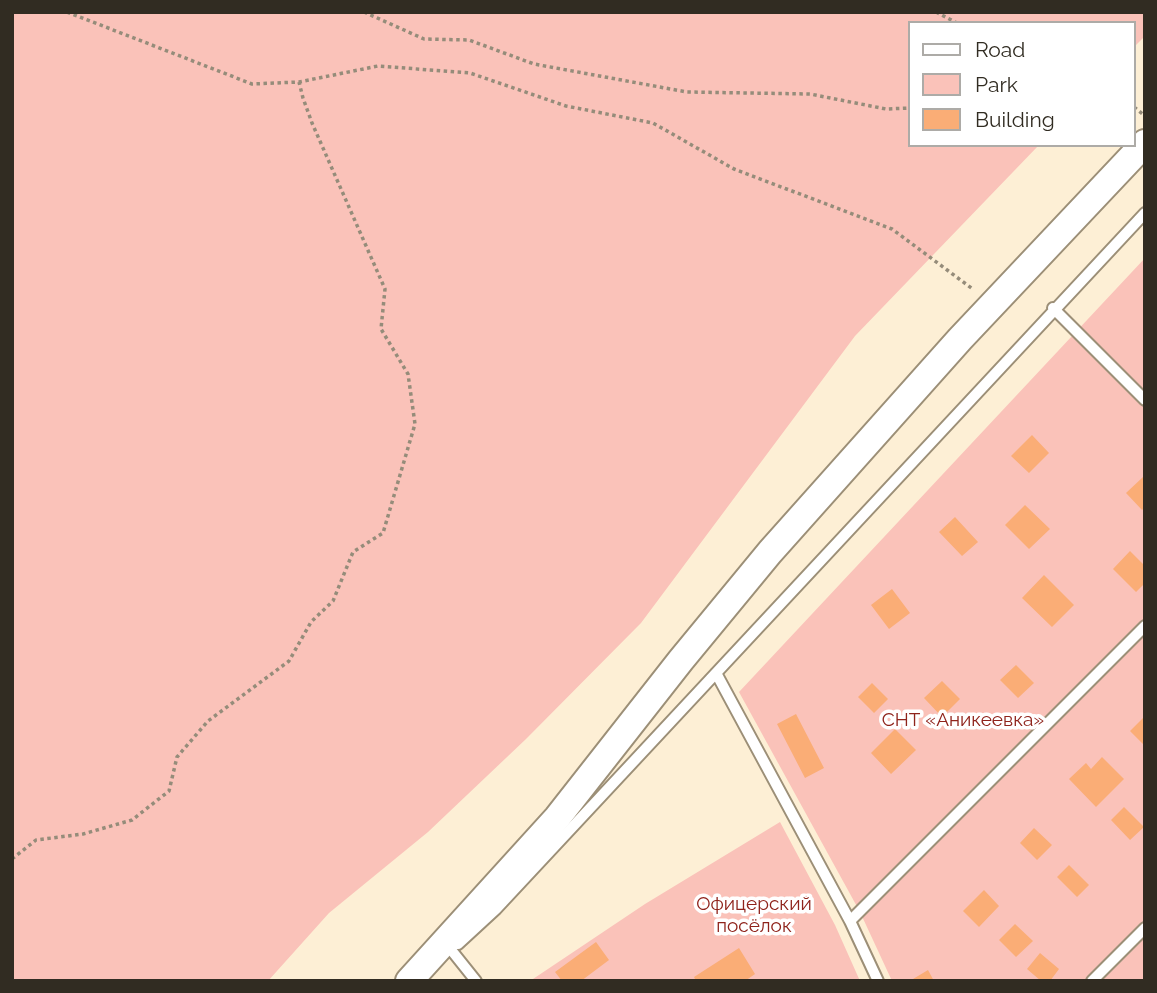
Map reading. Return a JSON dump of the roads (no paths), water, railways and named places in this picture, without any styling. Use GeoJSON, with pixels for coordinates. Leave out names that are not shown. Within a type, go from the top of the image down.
{"type":"FeatureCollection","features":[{"type":"Feature","properties":{"kind":"street"},"geometry":{"type":"LineString","coordinates":[[409,981],[557,818],[770,552],[992,304],[1145,143]]}},
{"type":"Feature","properties":{"kind":"lane"},"geometry":{"type":"LineString","coordinates":[[417,981],[496,909],[1145,213]]}},
{"type":"Feature","properties":{"kind":"lane"},"geometry":{"type":"LineString","coordinates":[[1054,308],[1145,400]]}},
{"type":"Feature","properties":{"kind":"lane"},"geometry":{"type":"LineString","coordinates":[[850,921],[1145,626]]}},
{"type":"Feature","properties":{"kind":"lane"},"geometry":{"type":"LineString","coordinates":[[716,673],[850,921],[877,981]]}},
{"type":"Feature","properties":{"kind":"lane"},"geometry":{"type":"LineString","coordinates":[[1092,981],[1145,928]]}},
{"type":"Feature","properties":{"kind":"lane"},"geometry":{"type":"LineString","coordinates":[[452,951],[476,981]]}},
{"type":"Feature","properties":{"kind":"park label","name":"СНТ «Аникеевка»"},"geometry":{"type":"Point","coordinates":[963,720]}},
{"type":"Feature","properties":{"kind":"park label","name":"Офицерский посёлок"},"geometry":{"type":"Point","coordinates":[754,915]}}]}
